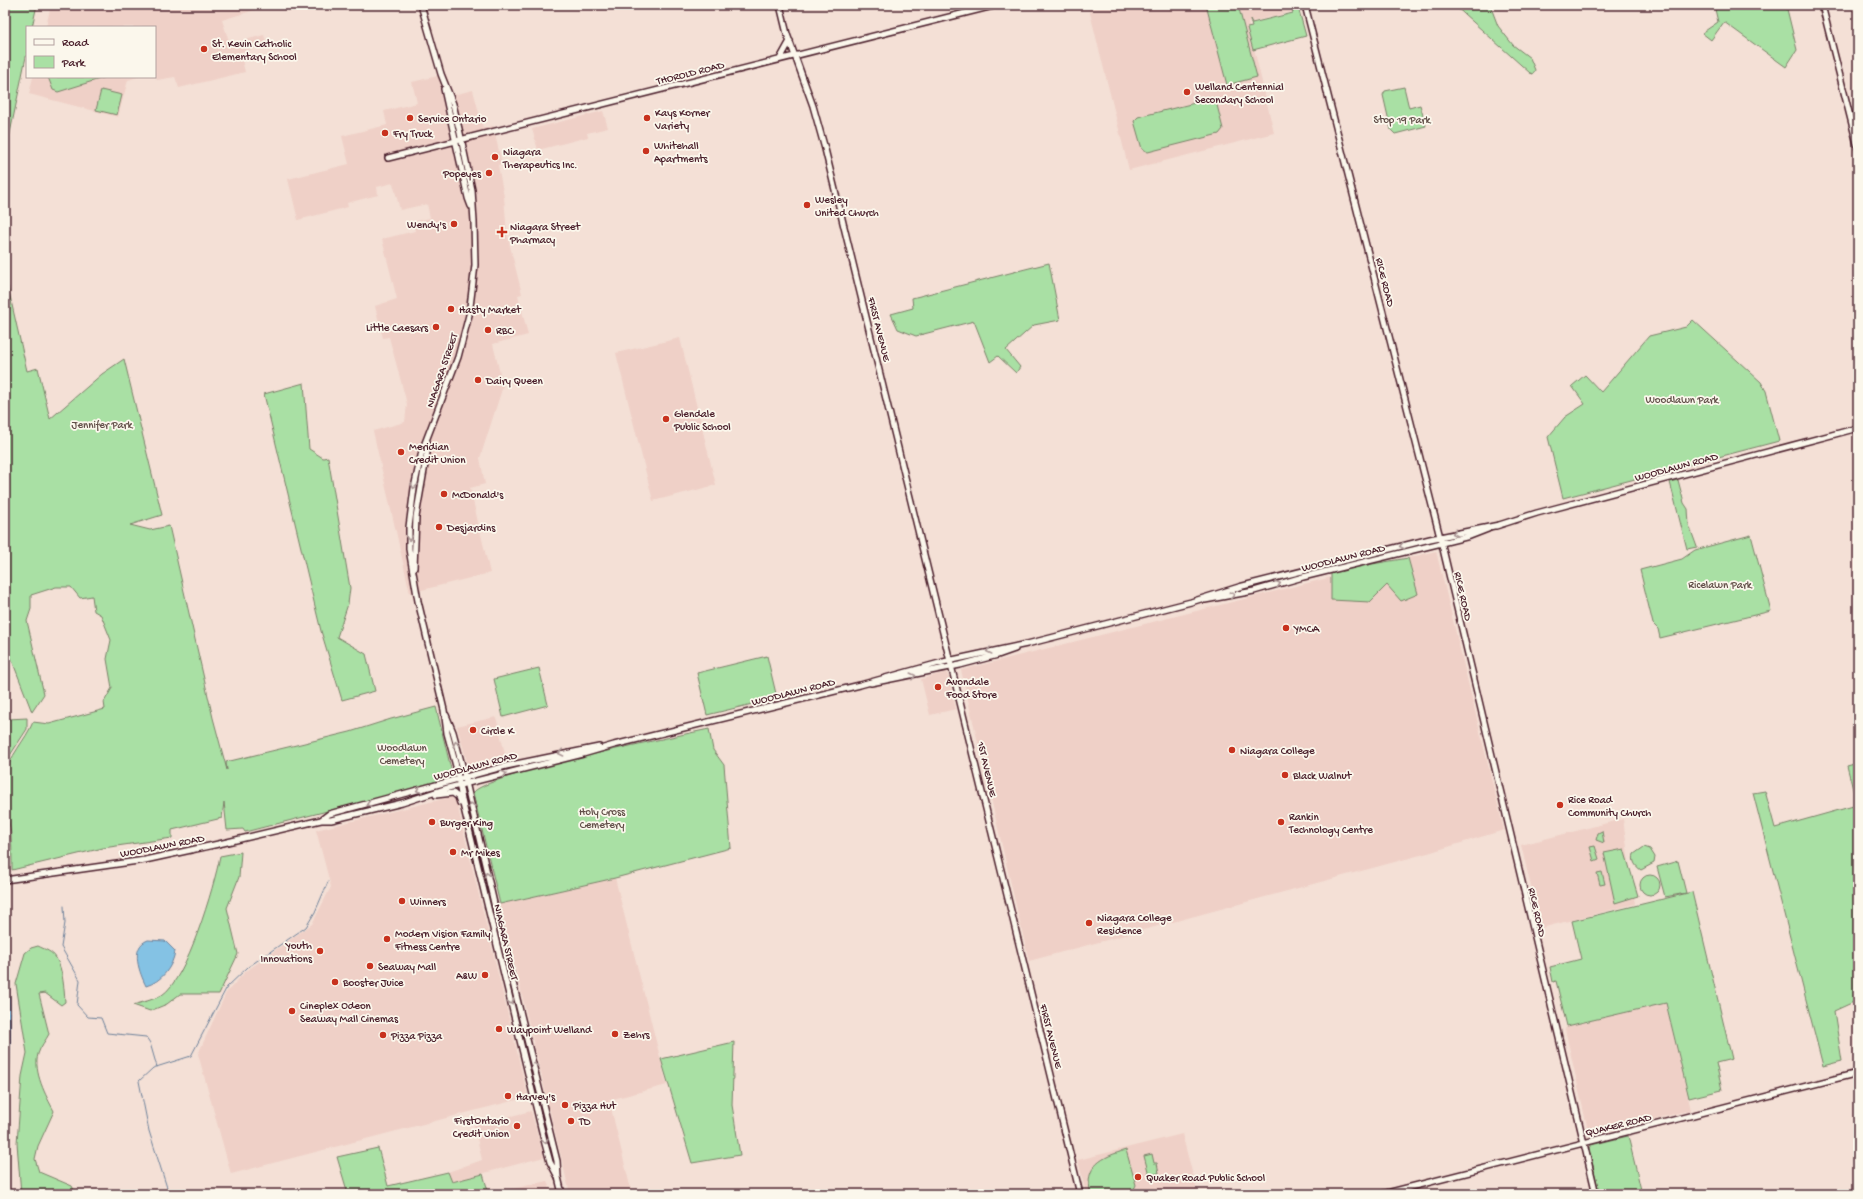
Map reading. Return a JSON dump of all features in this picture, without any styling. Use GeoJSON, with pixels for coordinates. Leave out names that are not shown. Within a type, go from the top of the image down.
{"type":"FeatureCollection","features":[{"type":"Feature","properties":{"kind":"main road","name":"NIAGARA STREET"},"geometry":{"type":"LineString","coordinates":[[421,5],[443,80],[453,104],[462,140],[472,190],[475,265],[469,315],[458,357],[420,460],[410,517],[409,549],[419,606],[444,710],[447,733],[467,820],[550,1162],[558,1177]]}},
{"type":"Feature","properties":{"kind":"main road","name":"FIRST AVENUE"},"geometry":{"type":"LineString","coordinates":[[780,5],[790,41],[813,106],[825,149],[950,660]]}},
{"type":"Feature","properties":{"kind":"main road","name":"THOROLD ROAD"},"geometry":{"type":"LineString","coordinates":[[388,158],[998,5]]}},
{"type":"Feature","properties":{"kind":"main road","name":"RICE ROAD"},"geometry":{"type":"LineString","coordinates":[[1305,5],[1440,536],[1596,1194]]}},
{"type":"Feature","properties":{"kind":"main road"},"geometry":{"type":"LineString","coordinates":[[1822,5],[1858,148]]}},
{"type":"Feature","properties":{"kind":"main road"},"geometry":{"type":"LineString","coordinates":[[780,59],[790,41]]}},
{"type":"Feature","properties":{"kind":"main road","name":"NIAGARA STREET"},"geometry":{"type":"LineString","coordinates":[[443,80],[446,106],[456,142],[468,198],[473,209]]}},
{"type":"Feature","properties":{"kind":"main road","name":"WOODLAWN ROAD"},"geometry":{"type":"LineString","coordinates":[[1191,602],[1254,591],[1353,564],[1470,536],[1536,513],[1858,428]]}},
{"type":"Feature","properties":{"kind":"main road","name":"WOODLAWN ROAD"},"geometry":{"type":"LineString","coordinates":[[860,685],[904,671],[1027,644],[1191,602],[1239,587],[1440,536],[1499,525]]}},
{"type":"Feature","properties":{"kind":"main road","name":"WOODLAWN ROAD"},"geometry":{"type":"LineString","coordinates":[[5,880],[82,870],[195,850],[321,820],[343,817],[416,798],[460,785],[465,781],[563,753],[614,745],[860,685],[906,677],[998,656],[1027,644]]}},
{"type":"Feature","properties":{"kind":"main road","name":"1ST AVENUE"},"geometry":{"type":"LineString","coordinates":[[950,660],[1005,883]]}},
{"type":"Feature","properties":{"kind":"main road","name":"NIAGARA STREET"},"geometry":{"type":"LineString","coordinates":[[444,710],[453,732],[465,781],[555,1156],[562,1194]]}},
{"type":"Feature","properties":{"kind":"main road","name":"WOODLAWN ROAD"},"geometry":{"type":"LineString","coordinates":[[321,820],[329,814],[458,779],[465,781]]}},
{"type":"Feature","properties":{"kind":"main road"},"geometry":{"type":"LineString","coordinates":[[416,798],[453,793],[459,799],[467,820]]}},
{"type":"Feature","properties":{"kind":"main road","name":"FIRST AVENUE"},"geometry":{"type":"LineString","coordinates":[[1005,883],[1080,1194]]}},
{"type":"Feature","properties":{"kind":"main road","name":"QUAKER ROAD"},"geometry":{"type":"LineString","coordinates":[[1383,1194],[1858,1073]]}},
{"type":"Feature","properties":{"kind":"shaded area","name":"St. Kevin Catholic Elementary School"},"geometry":{"type":"Polygon","coordinates":[[[51,5],[257,5],[258,9],[222,20],[230,44],[264,35],[267,45],[240,52],[245,72],[179,88],[175,77],[157,80],[156,26],[46,26],[51,5]]]}},
{"type":"Feature","properties":{"kind":"shaded area","name":"Welland Centennial Secondary School"},"geometry":{"type":"Polygon","coordinates":[[[1088,5],[1298,5],[1299,10],[1248,23],[1274,133],[1129,170],[1088,5]]]}},
{"type":"Feature","properties":{"kind":"shaded area"},"geometry":{"type":"Polygon","coordinates":[[[446,74],[453,95],[473,90],[483,128],[493,126],[502,164],[498,165],[504,197],[507,234],[522,294],[518,295],[528,335],[493,344],[503,386],[480,458],[485,484],[470,488],[490,573],[410,593],[373,431],[405,422],[407,404],[389,337],[383,338],[375,306],[397,299],[382,239],[415,231],[413,222],[430,218],[427,204],[400,210],[393,183],[377,187],[378,195],[347,203],[348,207],[298,220],[288,179],[349,164],[342,136],[387,125],[384,111],[417,103],[412,82],[446,74]]]}},
{"type":"Feature","properties":{"kind":"shaded area"},"geometry":{"type":"Polygon","coordinates":[[[33,78],[135,78],[128,80],[118,117],[29,94],[33,78]]]}},
{"type":"Feature","properties":{"kind":"shaded area"},"geometry":{"type":"Polygon","coordinates":[[[603,111],[608,128],[587,133],[588,137],[538,150],[532,129],[603,111]]]}},
{"type":"Feature","properties":{"kind":"shaded area","name":"Glendale Public School"},"geometry":{"type":"Polygon","coordinates":[[[680,338],[716,485],[653,501],[616,353],[680,338]]]}},
{"type":"Feature","properties":{"kind":"shaded area","name":"Niagara College"},"geometry":{"type":"Polygon","coordinates":[[[1436,551],[1504,830],[1428,853],[1029,961],[961,670],[1436,551]]]}},
{"type":"Feature","properties":{"kind":"shaded area"},"geometry":{"type":"Polygon","coordinates":[[[947,672],[956,709],[930,715],[921,679],[947,672]]]}},
{"type":"Feature","properties":{"kind":"shaded area"},"geometry":{"type":"Polygon","coordinates":[[[496,717],[507,762],[473,771],[469,769],[457,726],[496,717]]]}},
{"type":"Feature","properties":{"kind":"shaded area"},"geometry":{"type":"Polygon","coordinates":[[[451,797],[456,800],[528,1097],[231,1174],[198,1054],[226,993],[245,972],[312,924],[331,887],[316,830],[451,797]]]}},
{"type":"Feature","properties":{"kind":"shaded area"},"geometry":{"type":"Polygon","coordinates":[[[1623,819],[1635,904],[1541,928],[1521,845],[1623,819]]]}},
{"type":"Feature","properties":{"kind":"shaded area"},"geometry":{"type":"Polygon","coordinates":[[[615,878],[667,1085],[609,1100],[632,1194],[570,1194],[500,904],[615,878]]]}},
{"type":"Feature","properties":{"kind":"shaded area"},"geometry":{"type":"Polygon","coordinates":[[[1666,1003],[1691,1110],[1589,1135],[1565,1029],[1567,1026],[1666,1003]]]}},
{"type":"Feature","properties":{"kind":"shaded area"},"geometry":{"type":"Polygon","coordinates":[[[531,1111],[544,1157],[451,1182],[448,1172],[482,1160],[474,1125],[531,1111]]]}},
{"type":"Feature","properties":{"kind":"shaded area","name":"Quaker Road Public School"},"geometry":{"type":"Polygon","coordinates":[[[1182,1134],[1198,1194],[1086,1194],[1078,1160],[1182,1134]]]}},
{"type":"Feature","properties":{"kind":"shaded area"},"geometry":{"type":"Polygon","coordinates":[[[547,1181],[552,1194],[491,1194],[547,1181]]]}},
{"type":"Feature","properties":{"kind":"green space"},"geometry":{"type":"Polygon","coordinates":[[[10,5],[37,5],[32,26],[26,26],[26,57],[5,157],[5,25],[10,5]]]}},
{"type":"Feature","properties":{"kind":"green space"},"geometry":{"type":"Polygon","coordinates":[[[1206,5],[1238,5],[1257,77],[1227,85],[1206,5]]]}},
{"type":"Feature","properties":{"kind":"green space"},"geometry":{"type":"Polygon","coordinates":[[[1454,5],[1490,5],[1498,26],[1513,45],[1530,58],[1535,70],[1533,74],[1530,73],[1454,5]]]}},
{"type":"Feature","properties":{"kind":"green space"},"geometry":{"type":"Polygon","coordinates":[[[1714,5],[1786,5],[1797,50],[1786,67],[1724,22],[1711,40],[1702,33],[1718,22],[1714,5]]]}},
{"type":"Feature","properties":{"kind":"green space"},"geometry":{"type":"Polygon","coordinates":[[[1298,7],[1306,36],[1253,50],[1247,28],[1252,27],[1250,19],[1252,23],[1293,13],[1292,8],[1298,7]]]}},
{"type":"Feature","properties":{"kind":"green space"},"geometry":{"type":"Polygon","coordinates":[[[48,78],[103,78],[58,92],[53,90],[48,78]]]}},
{"type":"Feature","properties":{"kind":"green space","name":"Stop 19 Park"},"geometry":{"type":"Polygon","coordinates":[[[1404,87],[1409,108],[1420,105],[1426,126],[1395,134],[1391,130],[1383,95],[1385,91],[1404,87]]]}},
{"type":"Feature","properties":{"kind":"green space"},"geometry":{"type":"Polygon","coordinates":[[[101,90],[122,95],[117,115],[96,110],[101,90]]]}},
{"type":"Feature","properties":{"kind":"green space"},"geometry":{"type":"Polygon","coordinates":[[[1211,99],[1216,101],[1223,129],[1219,134],[1148,152],[1142,149],[1134,121],[1138,117],[1211,99]]]}},
{"type":"Feature","properties":{"kind":"green space"},"geometry":{"type":"Polygon","coordinates":[[[1049,263],[1060,320],[1034,325],[1006,350],[1020,367],[1016,373],[998,356],[990,362],[974,321],[916,336],[898,329],[891,314],[913,308],[912,298],[1049,263]]]}},
{"type":"Feature","properties":{"kind":"green space"},"geometry":{"type":"Polygon","coordinates":[[[7,283],[27,371],[38,368],[50,419],[102,374],[124,359],[162,515],[130,525],[150,530],[169,526],[213,718],[227,770],[226,762],[350,732],[436,707],[452,773],[450,777],[386,796],[245,832],[243,829],[227,830],[224,802],[222,818],[172,830],[172,838],[103,848],[12,870],[11,835],[4,784],[7,770],[13,756],[33,722],[49,724],[105,709],[104,702],[112,688],[107,659],[111,640],[101,615],[94,611],[92,596],[80,598],[71,587],[56,587],[31,595],[31,609],[27,621],[44,694],[32,712],[8,650],[5,631],[5,284],[7,283]]]}},
{"type":"Feature","properties":{"kind":"green space","name":"Woodlawn Park"},"geometry":{"type":"Polygon","coordinates":[[[1693,320],[1761,382],[1766,391],[1779,441],[1563,498],[1548,437],[1565,417],[1585,404],[1572,386],[1585,375],[1601,392],[1649,336],[1686,327],[1693,320]]]}},
{"type":"Feature","properties":{"kind":"green space"},"geometry":{"type":"Polygon","coordinates":[[[304,383],[309,449],[323,458],[328,457],[350,588],[348,604],[337,637],[366,654],[375,691],[342,700],[321,631],[264,394],[304,383]]]}},
{"type":"Feature","properties":{"kind":"green space"},"geometry":{"type":"Polygon","coordinates":[[[1678,480],[1684,503],[1688,509],[1689,525],[1697,547],[1687,549],[1670,482],[1678,480]]]}},
{"type":"Feature","properties":{"kind":"green space","name":"Ricelawn Park"},"geometry":{"type":"Polygon","coordinates":[[[1751,535],[1771,611],[1660,638],[1658,629],[1653,624],[1640,570],[1682,559],[1695,550],[1751,535]]]}},
{"type":"Feature","properties":{"kind":"green space"},"geometry":{"type":"Polygon","coordinates":[[[1408,558],[1418,594],[1401,601],[1387,585],[1370,602],[1331,600],[1331,571],[1408,558]]]}},
{"type":"Feature","properties":{"kind":"green space"},"geometry":{"type":"Polygon","coordinates":[[[767,656],[777,698],[707,715],[697,673],[767,656]]]}},
{"type":"Feature","properties":{"kind":"green space"},"geometry":{"type":"Polygon","coordinates":[[[539,668],[548,705],[503,717],[494,679],[539,668]]]}},
{"type":"Feature","properties":{"kind":"green space"},"geometry":{"type":"Polygon","coordinates":[[[5,703],[8,719],[27,718],[27,729],[5,763],[5,703]]]}},
{"type":"Feature","properties":{"kind":"green space","name":"Holy Cross Cemetery"},"geometry":{"type":"Polygon","coordinates":[[[709,729],[713,750],[724,765],[731,848],[615,878],[500,904],[473,793],[484,785],[509,776],[582,757],[709,729]]]}},
{"type":"Feature","properties":{"kind":"green space"},"geometry":{"type":"Polygon","coordinates":[[[1858,763],[1858,1000],[1834,1011],[1842,1061],[1823,1066],[1753,793],[1765,791],[1775,828],[1857,805],[1847,766],[1858,763]]]}},
{"type":"Feature","properties":{"kind":"green space"},"geometry":{"type":"Polygon","coordinates":[[[1602,831],[1604,843],[1596,840],[1598,833],[1602,831]]]}},
{"type":"Feature","properties":{"kind":"green space"},"geometry":{"type":"Polygon","coordinates":[[[1595,846],[1599,859],[1594,861],[1590,847],[1595,846]]]}},
{"type":"Feature","properties":{"kind":"green space"},"geometry":{"type":"Polygon","coordinates":[[[1644,847],[1650,849],[1655,857],[1654,863],[1641,870],[1634,863],[1633,857],[1634,854],[1644,847]]]}},
{"type":"Feature","properties":{"kind":"green space"},"geometry":{"type":"Polygon","coordinates":[[[1624,849],[1638,896],[1615,903],[1604,853],[1624,849]]]}},
{"type":"Feature","properties":{"kind":"green space"},"geometry":{"type":"Polygon","coordinates":[[[241,852],[239,877],[227,908],[238,954],[219,994],[180,994],[167,1004],[150,1011],[133,1005],[159,997],[171,986],[181,971],[198,931],[212,889],[220,856],[241,852]]]}},
{"type":"Feature","properties":{"kind":"green space"},"geometry":{"type":"Polygon","coordinates":[[[1678,861],[1686,893],[1665,897],[1657,867],[1678,861]]]}},
{"type":"Feature","properties":{"kind":"green space"},"geometry":{"type":"Polygon","coordinates":[[[1602,872],[1605,884],[1600,885],[1597,873],[1602,872]]]}},
{"type":"Feature","properties":{"kind":"green space"},"geometry":{"type":"Polygon","coordinates":[[[1650,875],[1657,878],[1660,885],[1657,892],[1650,895],[1643,892],[1640,885],[1643,878],[1650,875]]]}},
{"type":"Feature","properties":{"kind":"green space"},"geometry":{"type":"Polygon","coordinates":[[[1692,892],[1732,1059],[1716,1063],[1722,1090],[1689,1098],[1666,1003],[1567,1026],[1556,981],[1553,982],[1550,967],[1581,959],[1572,921],[1692,892]]]}},
{"type":"Feature","properties":{"kind":"green space"},"geometry":{"type":"Polygon","coordinates":[[[38,946],[53,954],[56,958],[63,979],[65,1002],[61,1005],[45,993],[39,994],[49,1034],[38,1054],[37,1068],[41,1084],[54,1111],[38,1146],[35,1159],[39,1172],[72,1186],[76,1194],[21,1194],[17,1143],[22,1076],[27,1053],[16,984],[25,953],[31,948],[38,946]]]}},
{"type":"Feature","properties":{"kind":"green space"},"geometry":{"type":"Polygon","coordinates":[[[734,1042],[732,1105],[740,1155],[692,1163],[661,1059],[734,1042]]]}},
{"type":"Feature","properties":{"kind":"green space"},"geometry":{"type":"Polygon","coordinates":[[[1628,1136],[1642,1194],[1599,1194],[1589,1148],[1591,1145],[1628,1136]]]}},
{"type":"Feature","properties":{"kind":"green space"},"geometry":{"type":"Polygon","coordinates":[[[378,1148],[388,1186],[448,1172],[452,1182],[483,1174],[489,1194],[348,1194],[337,1157],[378,1148]]]}},
{"type":"Feature","properties":{"kind":"green space"},"geometry":{"type":"Polygon","coordinates":[[[1126,1150],[1136,1185],[1133,1191],[1120,1194],[1091,1194],[1089,1184],[1090,1176],[1096,1164],[1109,1156],[1126,1150]]]}},
{"type":"Feature","properties":{"kind":"green space"},"geometry":{"type":"Polygon","coordinates":[[[1152,1154],[1154,1163],[1157,1163],[1159,1173],[1149,1175],[1144,1156],[1152,1154]]]}},
{"type":"Feature","properties":{"kind":"water"},"geometry":{"type":"Polygon","coordinates":[[[5,919],[9,972],[10,1051],[8,1103],[5,1129],[5,919]]]}},
{"type":"Feature","properties":{"kind":"water"},"geometry":{"type":"Polygon","coordinates":[[[148,940],[165,941],[175,951],[172,963],[165,973],[157,981],[146,986],[139,968],[137,954],[142,943],[148,940]]]}},
{"type":"Feature","properties":{"kind":"waterway"},"geometry":{"type":"LineString","coordinates":[[169,1194],[149,1131],[139,1081],[153,1068],[191,1056],[227,987],[248,967],[306,927],[315,912],[328,882]]}},
{"type":"Feature","properties":{"kind":"waterway"},"geometry":{"type":"LineString","coordinates":[[64,906],[65,923],[61,947],[80,980],[77,1005],[88,1017],[101,1018],[107,1033],[146,1037],[150,1043],[157,1067]]}},
{"type":"Feature","properties":{"kind":"place","name":"St. Kevin Catholic Elementary School"},"geometry":{"type":"Point","coordinates":[204,49]}},
{"type":"Feature","properties":{"kind":"place","name":"Welland Centennial Secondary School"},"geometry":{"type":"Point","coordinates":[1187,92]}},
{"type":"Feature","properties":{"kind":"place","name":"Service Ontario"},"geometry":{"type":"Point","coordinates":[410,118]}},
{"type":"Feature","properties":{"kind":"place","name":"Kays Korner Variety"},"geometry":{"type":"Point","coordinates":[647,118]}},
{"type":"Feature","properties":{"kind":"place","name":"Fry Truck"},"geometry":{"type":"Point","coordinates":[385,133]}},
{"type":"Feature","properties":{"kind":"place","name":"Whitehall Apartments"},"geometry":{"type":"Point","coordinates":[646,151]}},
{"type":"Feature","properties":{"kind":"place","name":"Niagara Therapeutics Inc."},"geometry":{"type":"Point","coordinates":[495,157]}},
{"type":"Feature","properties":{"kind":"place","name":"Popeyes"},"geometry":{"type":"Point","coordinates":[489,173]}},
{"type":"Feature","properties":{"kind":"place","name":"Wesley United Church"},"geometry":{"type":"Point","coordinates":[807,205]}},
{"type":"Feature","properties":{"kind":"place","name":"Wendy's"},"geometry":{"type":"Point","coordinates":[454,224]}},
{"type":"Feature","properties":{"kind":"place","name":"Niagara Street Pharmacy"},"geometry":{"type":"Point","coordinates":[502,232]}},
{"type":"Feature","properties":{"kind":"place","name":"Hasty Market"},"geometry":{"type":"Point","coordinates":[451,309]}},
{"type":"Feature","properties":{"kind":"place","name":"Little Caesars"},"geometry":{"type":"Point","coordinates":[436,327]}},
{"type":"Feature","properties":{"kind":"place","name":"RBC"},"geometry":{"type":"Point","coordinates":[488,330]}},
{"type":"Feature","properties":{"kind":"place","name":"Dairy Queen"},"geometry":{"type":"Point","coordinates":[478,380]}},
{"type":"Feature","properties":{"kind":"place","name":"Glendale Public School"},"geometry":{"type":"Point","coordinates":[666,419]}},
{"type":"Feature","properties":{"kind":"place","name":"Meridian Credit Union"},"geometry":{"type":"Point","coordinates":[401,452]}},
{"type":"Feature","properties":{"kind":"place","name":"McDonald's"},"geometry":{"type":"Point","coordinates":[444,494]}},
{"type":"Feature","properties":{"kind":"place","name":"Desjardins"},"geometry":{"type":"Point","coordinates":[439,527]}},
{"type":"Feature","properties":{"kind":"place","name":"YMCA"},"geometry":{"type":"Point","coordinates":[1286,628]}},
{"type":"Feature","properties":{"kind":"place","name":"Avondale Food Store"},"geometry":{"type":"Point","coordinates":[938,687]}},
{"type":"Feature","properties":{"kind":"place","name":"Circle K"},"geometry":{"type":"Point","coordinates":[473,730]}},
{"type":"Feature","properties":{"kind":"place","name":"Niagara College"},"geometry":{"type":"Point","coordinates":[1232,750]}},
{"type":"Feature","properties":{"kind":"place","name":"Black Walnut"},"geometry":{"type":"Point","coordinates":[1285,775]}},
{"type":"Feature","properties":{"kind":"place","name":"Rice Road Community Church"},"geometry":{"type":"Point","coordinates":[1560,805]}},
{"type":"Feature","properties":{"kind":"place","name":"Burger King"},"geometry":{"type":"Point","coordinates":[432,822]}},
{"type":"Feature","properties":{"kind":"place","name":"Rankin Technology Centre"},"geometry":{"type":"Point","coordinates":[1281,822]}},
{"type":"Feature","properties":{"kind":"place","name":"Mr Mikes"},"geometry":{"type":"Point","coordinates":[453,852]}},
{"type":"Feature","properties":{"kind":"place","name":"Winners"},"geometry":{"type":"Point","coordinates":[402,901]}},
{"type":"Feature","properties":{"kind":"place","name":"Niagara College Residence"},"geometry":{"type":"Point","coordinates":[1089,923]}},
{"type":"Feature","properties":{"kind":"place","name":"Modern Vision Family Fitness Centre"},"geometry":{"type":"Point","coordinates":[387,939]}},
{"type":"Feature","properties":{"kind":"place","name":"Youth Innovations"},"geometry":{"type":"Point","coordinates":[320,951]}},
{"type":"Feature","properties":{"kind":"place","name":"Seaway Mall"},"geometry":{"type":"Point","coordinates":[370,966]}},
{"type":"Feature","properties":{"kind":"place","name":"A&W"},"geometry":{"type":"Point","coordinates":[485,975]}},
{"type":"Feature","properties":{"kind":"place","name":"Booster Juice"},"geometry":{"type":"Point","coordinates":[335,982]}},
{"type":"Feature","properties":{"kind":"place","name":"Cineplex Odeon Seaway Mall Cinemas"},"geometry":{"type":"Point","coordinates":[292,1011]}},
{"type":"Feature","properties":{"kind":"place","name":"Waypoint Welland"},"geometry":{"type":"Point","coordinates":[499,1029]}},
{"type":"Feature","properties":{"kind":"place","name":"Zehrs"},"geometry":{"type":"Point","coordinates":[615,1034]}},
{"type":"Feature","properties":{"kind":"place","name":"Pizza Pizza"},"geometry":{"type":"Point","coordinates":[383,1035]}},
{"type":"Feature","properties":{"kind":"place","name":"Harvey's"},"geometry":{"type":"Point","coordinates":[508,1096]}},
{"type":"Feature","properties":{"kind":"place","name":"Pizza Hut"},"geometry":{"type":"Point","coordinates":[565,1105]}},
{"type":"Feature","properties":{"kind":"place","name":"TD"},"geometry":{"type":"Point","coordinates":[571,1121]}},
{"type":"Feature","properties":{"kind":"place","name":"FirstOntario Credit Union"},"geometry":{"type":"Point","coordinates":[517,1126]}},
{"type":"Feature","properties":{"kind":"place","name":"Quaker Road Public School"},"geometry":{"type":"Point","coordinates":[1138,1177]}},
{"type":"Feature","properties":{"kind":"park label","name":"Jennifer Park"},"geometry":{"type":"Point","coordinates":[102,424]}},
{"type":"Feature","properties":{"kind":"park label","name":"Woodlawn Cemetery"},"geometry":{"type":"Point","coordinates":[402,753]}}]}
